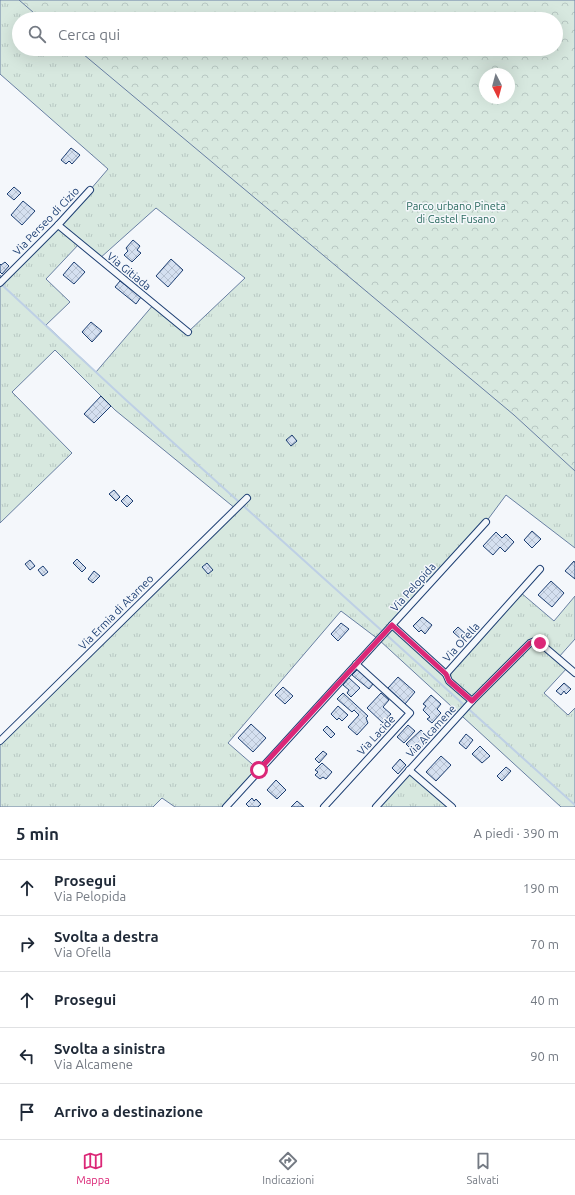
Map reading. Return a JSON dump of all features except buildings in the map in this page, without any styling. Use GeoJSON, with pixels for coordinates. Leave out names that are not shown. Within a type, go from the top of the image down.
{"type":"FeatureCollection","features":[{"type":"Feature","properties":{"kind":"street","name":"Via Perseo di Cizio"},"geometry":{"type":"LineString","coordinates":[[2,281],[58,225],[90,190]]}},
{"type":"Feature","properties":{"kind":"street","name":"Via Gitiada"},"geometry":{"type":"LineString","coordinates":[[58,225],[188,332]]}},
{"type":"Feature","properties":{"kind":"street","name":"Via Ermia di Atarneo"},"geometry":{"type":"LineString","coordinates":[[0,741],[247,498]]}},
{"type":"Feature","properties":{"kind":"street","name":"Via Pelopida"},"geometry":{"type":"LineString","coordinates":[[226,807],[486,522]]}},
{"type":"Feature","properties":{"kind":"street","name":"Via Ofella"},"geometry":{"type":"LineString","coordinates":[[392,625],[446,674],[540,569]]}},
{"type":"Feature","properties":{"kind":"street","name":"Via Alcamene"},"geometry":{"type":"LineString","coordinates":[[376,807],[461,715],[472,701],[532,642],[540,643],[575,673]]}},
{"type":"Feature","properties":{"kind":"street","name":"Via Lacide"},"geometry":{"type":"LineString","coordinates":[[324,807],[410,713],[356,664]]}},
{"type":"Feature","properties":{"kind":"street"},"geometry":{"type":"LineString","coordinates":[[446,674],[449,681],[472,701]]}},
{"type":"Feature","properties":{"kind":"street"},"geometry":{"type":"LineString","coordinates":[[409,770],[452,807]]}},
{"type":"Feature","properties":{"kind":"green space"},"geometry":{"type":"Polygon","coordinates":[[[0,0],[107,0],[120,12],[12,12],[12,56],[170,56],[575,409],[575,548],[506,495],[486,522],[393,625],[446,674],[520,592],[554,621],[575,596],[575,639],[558,658],[568,667],[544,693],[568,715],[575,708],[575,807],[561,807],[378,639],[341,611],[228,743],[259,770],[226,807],[175,807],[162,798],[153,807],[0,807],[0,741],[236,509],[115,410],[55,350],[12,392],[72,453],[0,523],[0,275],[4,279],[90,190],[108,169],[0,74],[0,0]],[[156,208],[99,259],[80,243],[46,279],[70,302],[46,325],[96,372],[154,304],[188,332],[245,278],[156,208]]]}},
{"type":"Feature","properties":{"kind":"green space","name":"Parco urbano Pineta di Castel Fusano"},"geometry":{"type":"Polygon","coordinates":[[[19,0],[575,0],[575,471],[514,415],[85,56],[563,56],[563,12],[33,12],[19,0]]]}},
{"type":"Feature","properties":{"kind":"green space"},"geometry":{"type":"Polygon","coordinates":[[[409,770],[452,807],[376,807],[409,770]]]}},
{"type":"Feature","properties":{"kind":"waterway"},"geometry":{"type":"LineString","coordinates":[[1,284],[126,400],[575,805]]}},
{"type":"Feature","properties":{"kind":"route"},"geometry":{"type":"LineString","coordinates":[[259,770],[392,625],[446,674],[449,681],[472,701],[530,643],[535,641],[540,643]]}}]}
